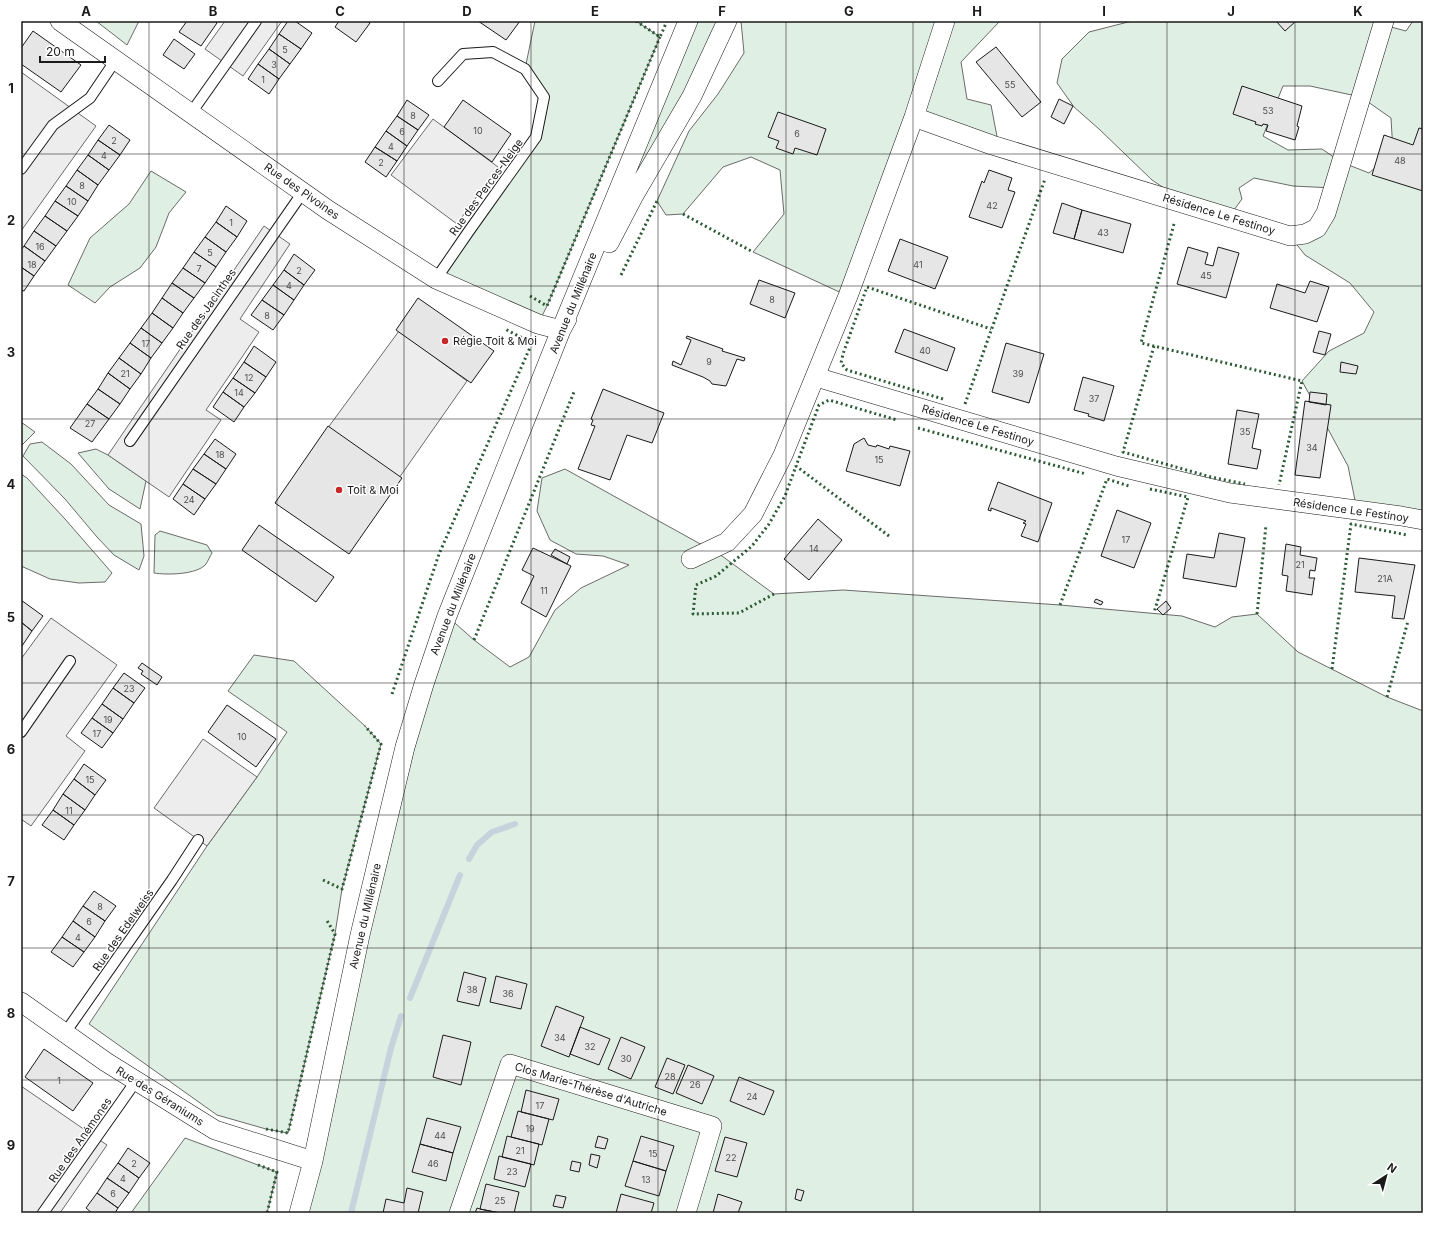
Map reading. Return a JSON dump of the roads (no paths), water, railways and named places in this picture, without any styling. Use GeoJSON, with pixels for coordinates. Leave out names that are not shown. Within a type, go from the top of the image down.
{"type":"FeatureCollection","features":[{"type":"Feature","properties":{"kind":"street","name":"Rue des Pivoines"},"geometry":{"type":"LineString","coordinates":[[60,21],[328,210],[436,279],[538,324],[561,330]]}},
{"type":"Feature","properties":{"kind":"street","name":"Avenue du Millénaire"},"geometry":{"type":"LineString","coordinates":[[299,1213],[313,1161],[360,935],[405,747],[424,684],[447,616],[561,330],[688,21]]}},
{"type":"Feature","properties":{"kind":"street"},"geometry":{"type":"LineString","coordinates":[[561,330],[633,197],[692,96],[727,21]]}},
{"type":"Feature","properties":{"kind":"street"},"geometry":{"type":"LineString","coordinates":[[691,559],[727,542],[753,514],[783,455],[848,296],[914,117],[945,21]]}},
{"type":"Feature","properties":{"kind":"street","name":"Résidence Le Festinoy"},"geometry":{"type":"LineString","coordinates":[[914,117],[992,145],[1290,236],[1305,234],[1317,228],[1326,213],[1384,21]]}},
{"type":"Feature","properties":{"kind":"street","name":"Résidence Le Festinoy"},"geometry":{"type":"LineString","coordinates":[[816,377],[1124,468],[1230,493],[1423,520]]}},
{"type":"Feature","properties":{"kind":"street","name":"Rue des Géraniums"},"geometry":{"type":"LineString","coordinates":[[21,1002],[106,1062],[215,1130],[313,1161]]}},
{"type":"Feature","properties":{"kind":"street","name":"Clos Marie-Thérèse d'Autriche"},"geometry":{"type":"LineString","coordinates":[[459,1213],[510,1064],[712,1126],[686,1213]]}},
{"type":"Feature","properties":{"kind":"lane"},"geometry":{"type":"LineString","coordinates":[[191,113],[256,21]]}},
{"type":"Feature","properties":{"kind":"lane","name":"Rue des Perces-Neige"},"geometry":{"type":"LineString","coordinates":[[436,279],[536,137],[544,98],[525,69],[493,52],[463,54],[438,82]]}},
{"type":"Feature","properties":{"kind":"lane"},"geometry":{"type":"LineString","coordinates":[[21,169],[53,125],[90,98],[115,61]]}},
{"type":"Feature","properties":{"kind":"lane","name":"Rue des Jacinthes"},"geometry":{"type":"LineString","coordinates":[[130,441],[303,192]]}},
{"type":"Feature","properties":{"kind":"lane"},"geometry":{"type":"LineString","coordinates":[[21,732],[70,661]]}},
{"type":"Feature","properties":{"kind":"lane","name":"Rue des Edelweiss"},"geometry":{"type":"LineString","coordinates":[[65,1033],[172,880],[198,840]]}},
{"type":"Feature","properties":{"kind":"lane","name":"Rue des Anémones"},"geometry":{"type":"LineString","coordinates":[[43,1213],[136,1081]]}},
{"type":"Feature","properties":{"kind":"waterway"},"geometry":{"type":"LineString","coordinates":[[469,859],[477,845],[492,832],[515,824]]}},
{"type":"Feature","properties":{"kind":"waterway"},"geometry":{"type":"LineString","coordinates":[[410,998],[460,875]]}},
{"type":"Feature","properties":{"kind":"waterway"},"geometry":{"type":"LineString","coordinates":[[351,1213],[391,1048],[401,1016]]}},
{"type":"Feature","properties":{"kind":"place","name":"Régie Toit & Moi"},"geometry":{"type":"Point","coordinates":[445,341]}},
{"type":"Feature","properties":{"kind":"place","name":"Toit & Moi"},"geometry":{"type":"Point","coordinates":[339,490]}}]}
